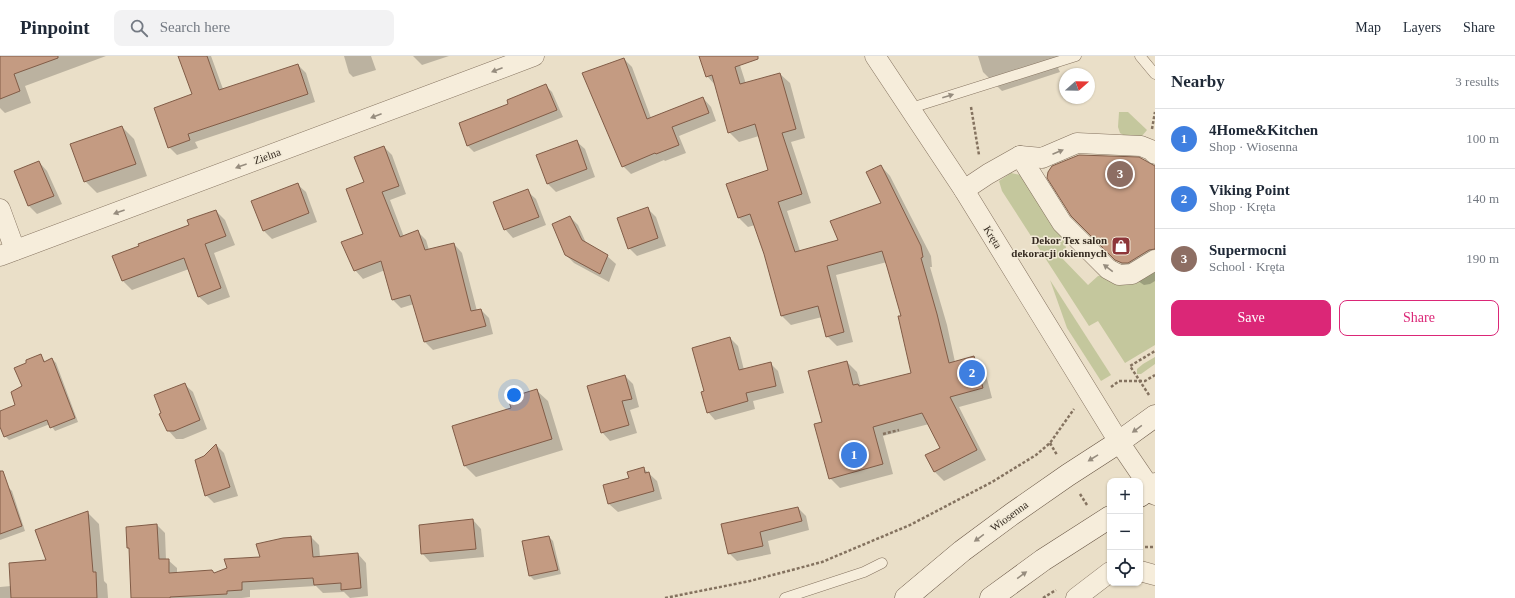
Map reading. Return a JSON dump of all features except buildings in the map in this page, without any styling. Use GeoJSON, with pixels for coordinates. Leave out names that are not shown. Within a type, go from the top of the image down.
{"type":"FeatureCollection","features":[{"type":"Feature","properties":{"kind":"main road","name":"Wiosenna"},"geometry":{"type":"LineString","coordinates":[[906,598],[962,551],[1006,518],[1068,474],[1119,442],[1153,406]]}},
{"type":"Feature","properties":{"kind":"main road"},"geometry":{"type":"LineString","coordinates":[[991,598],[1043,560],[1107,519]]}},
{"type":"Feature","properties":{"kind":"street","name":"Zielna"},"geometry":{"type":"LineString","coordinates":[[7,253],[534,56]]}},
{"type":"Feature","properties":{"kind":"street","name":"Kręta"},"geometry":{"type":"LineString","coordinates":[[875,56],[911,108],[964,190],[1150,491]]}},
{"type":"Feature","properties":{"kind":"street"},"geometry":{"type":"LineString","coordinates":[[964,190],[988,174],[1020,156],[1042,158],[1077,143],[1141,146],[1151,150],[1155,154]]}},
{"type":"Feature","properties":{"kind":"street"},"geometry":{"type":"LineString","coordinates":[[1020,156],[1062,223],[1108,269],[1120,276],[1132,274],[1155,260]]}},
{"type":"Feature","properties":{"kind":"street"},"geometry":{"type":"LineString","coordinates":[[0,209],[7,253]]}},
{"type":"Feature","properties":{"kind":"street"},"geometry":{"type":"LineString","coordinates":[[1143,572],[1155,575]]}},
{"type":"Feature","properties":{"kind":"street"},"geometry":{"type":"LineString","coordinates":[[1076,598],[1107,574]]}},
{"type":"Feature","properties":{"kind":"lane"},"geometry":{"type":"LineString","coordinates":[[911,108],[1076,56]]}},
{"type":"Feature","properties":{"kind":"lane"},"geometry":{"type":"LineString","coordinates":[[1140,56],[1155,74]]}},
{"type":"Feature","properties":{"kind":"lane"},"geometry":{"type":"LineString","coordinates":[[785,598],[864,572],[882,564]]}},
{"type":"Feature","properties":{"kind":"path"},"geometry":{"type":"LineString","coordinates":[[970,89],[970,104],[979,162]]}},
{"type":"Feature","properties":{"kind":"path"},"geometry":{"type":"LineString","coordinates":[[1153,406],[1141,382],[1130,366],[1155,351]]}},
{"type":"Feature","properties":{"kind":"path"},"geometry":{"type":"LineString","coordinates":[[665,598],[750,581],[822,562],[910,525],[992,482],[1036,456],[1050,443],[1073,410],[1119,381],[1141,382],[1155,375]]}},
{"type":"Feature","properties":{"kind":"path"},"geometry":{"type":"LineString","coordinates":[[883,434],[899,430]]}},
{"type":"Feature","properties":{"kind":"path"},"geometry":{"type":"LineString","coordinates":[[1050,443],[1057,455]]}},
{"type":"Feature","properties":{"kind":"path"},"geometry":{"type":"LineString","coordinates":[[1079,494],[1087,506]]}},
{"type":"Feature","properties":{"kind":"path"},"geometry":{"type":"LineString","coordinates":[[1143,547],[1155,547]]}},
{"type":"Feature","properties":{"kind":"green space"},"geometry":{"type":"Polygon","coordinates":[[[1119,112],[1128,112],[1147,130],[1141,137],[1125,136],[1120,133],[1118,127],[1119,112]]]}},
{"type":"Feature","properties":{"kind":"green space"},"geometry":{"type":"Polygon","coordinates":[[[1011,173],[1021,175],[1064,240],[1066,248],[1059,255],[1088,285],[1098,276],[1155,272],[1155,345],[1125,363],[1098,321],[1089,326],[1002,191],[999,181],[1011,173]]]}},
{"type":"Feature","properties":{"kind":"green space"},"geometry":{"type":"Polygon","coordinates":[[[1050,280],[1111,375],[1101,381],[1067,328],[1050,280]]]}},
{"type":"Feature","properties":{"kind":"green space"},"geometry":{"type":"Polygon","coordinates":[[[1155,357],[1155,364],[1141,374],[1137,374],[1137,369],[1155,357]]]}},
{"type":"Feature","properties":{"kind":"place","name":"Supermocni"},"geometry":{"type":"Point","coordinates":[1120,174]}},
{"type":"Feature","properties":{"kind":"place","name":"Dekor Tex salon dekoracji okiennych"},"geometry":{"type":"Point","coordinates":[1121,246]}},
{"type":"Feature","properties":{"kind":"place","name":"Viking Point"},"geometry":{"type":"Point","coordinates":[972,373]}},
{"type":"Feature","properties":{"kind":"place","name":"4Home&Kitchen"},"geometry":{"type":"Point","coordinates":[854,455]}}]}
